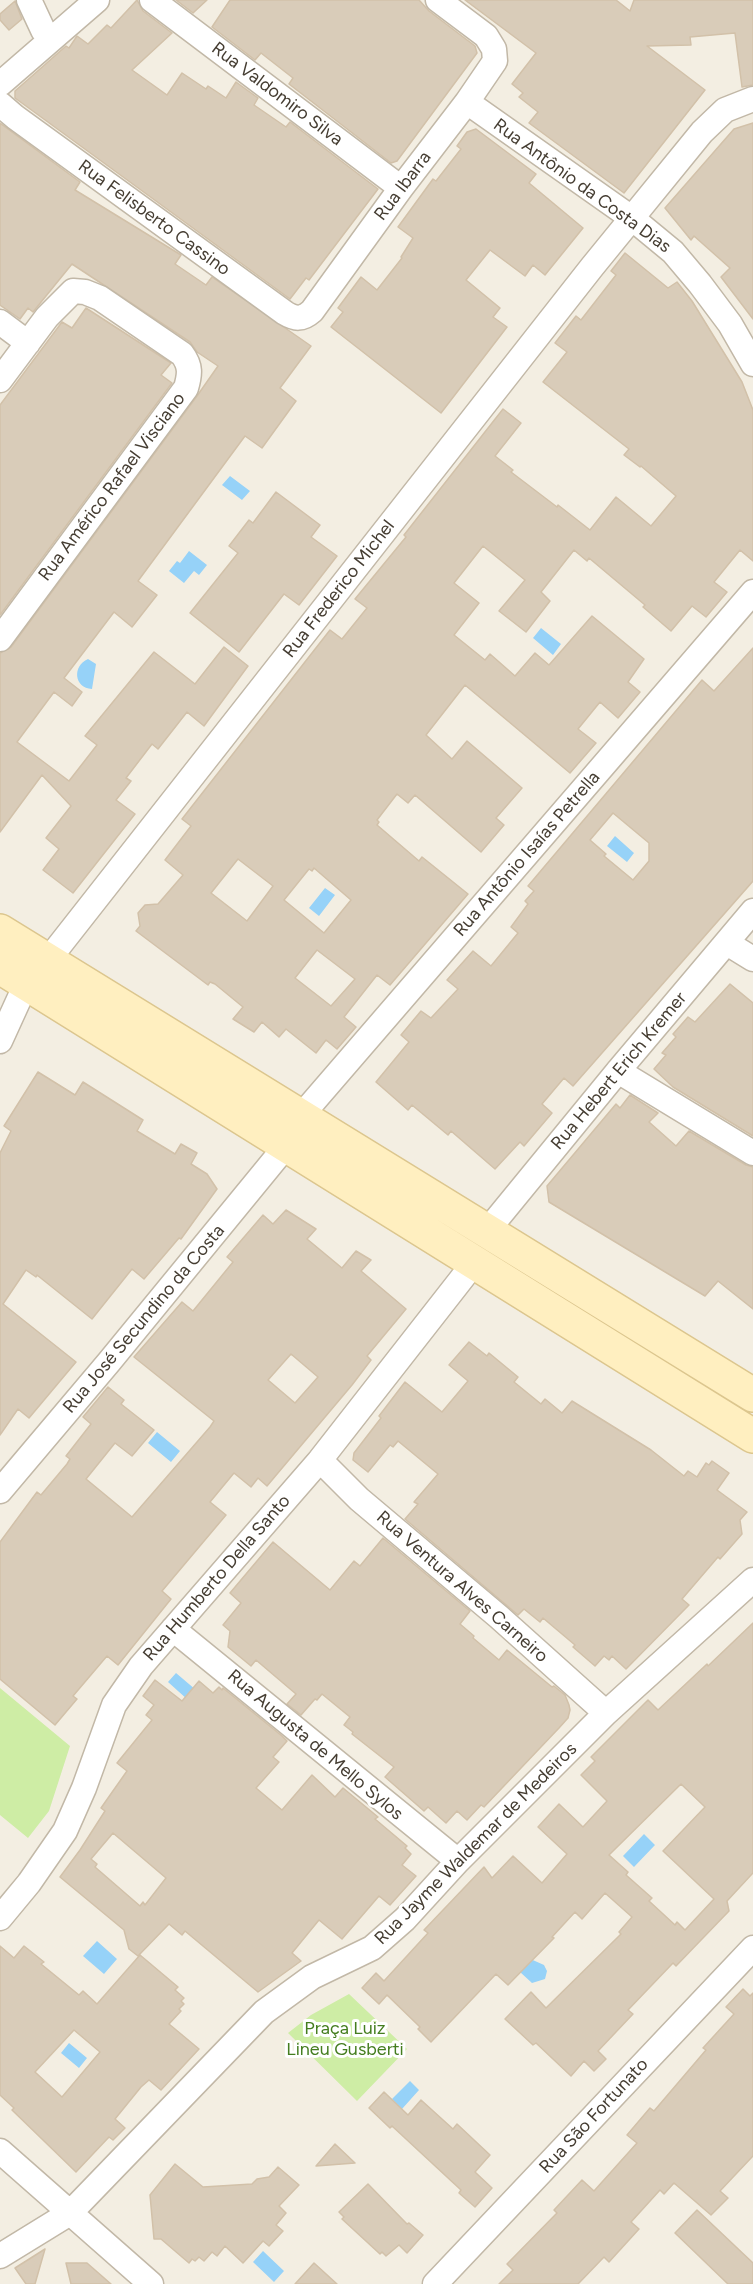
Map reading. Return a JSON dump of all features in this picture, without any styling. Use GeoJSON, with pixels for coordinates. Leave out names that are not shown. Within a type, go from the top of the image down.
{"type":"FeatureCollection","features":[{"type":"Feature","properties":{"kind":"street"},"geometry":{"type":"LineString","coordinates":[[29,0],[42,30],[50,40]]}},
{"type":"Feature","properties":{"kind":"street"},"geometry":{"type":"LineString","coordinates":[[0,84],[97,0]]}},
{"type":"Feature","properties":{"kind":"street","name":"Rua Valdomiro Silva"},"geometry":{"type":"LineString","coordinates":[[152,0],[401,188]]}},
{"type":"Feature","properties":{"kind":"street","name":"Rua Ibarra"},"geometry":{"type":"LineString","coordinates":[[312,311],[495,61],[494,49],[486,36],[438,0]]}},
{"type":"Feature","properties":{"kind":"street","name":"Rua Frederico Michel"},"geometry":{"type":"LineString","coordinates":[[48,960],[585,276],[702,132],[725,110],[753,99]]}},
{"type":"Feature","properties":{"kind":"street","name":"Rua Antônio da Costa Dias"},"geometry":{"type":"LineString","coordinates":[[467,102],[633,219],[673,252],[730,324],[753,364]]}},
{"type":"Feature","properties":{"kind":"street","name":"Rua Felisberto Cassino"},"geometry":{"type":"LineString","coordinates":[[0,104],[285,313],[294,318],[301,318],[312,311]]}},
{"type":"Feature","properties":{"kind":"street","name":"Rua Américo Rafael Visciano"},"geometry":{"type":"LineString","coordinates":[[0,380],[63,298],[73,291],[85,292],[100,298],[182,354],[189,363],[190,375],[186,388],[0,639]]}},
{"type":"Feature","properties":{"kind":"street"},"geometry":{"type":"LineString","coordinates":[[0,322],[28,343]]}},
{"type":"Feature","properties":{"kind":"street","name":"Rua Antônio Isaías Petrella"},"geometry":{"type":"LineString","coordinates":[[301,1116],[753,592]]}},
{"type":"Feature","properties":{"kind":"street","name":"Rua Hebert Erich Kremer"},"geometry":{"type":"LineString","coordinates":[[488,1231],[618,1071],[753,911]]}},
{"type":"Feature","properties":{"kind":"street"},"geometry":{"type":"LineString","coordinates":[[0,931],[753,1395]]}},
{"type":"Feature","properties":{"kind":"street"},"geometry":{"type":"LineString","coordinates":[[727,943],[753,959]]}},
{"type":"Feature","properties":{"kind":"street"},"geometry":{"type":"LineString","coordinates":[[0,1041],[13,976],[753,1436]]}},
{"type":"Feature","properties":{"kind":"street"},"geometry":{"type":"LineString","coordinates":[[618,1071],[753,1154]]}},
{"type":"Feature","properties":{"kind":"street","name":"Rua José Secundino da Costa"},"geometry":{"type":"LineString","coordinates":[[0,1491],[110,1362],[286,1146]]}},
{"type":"Feature","properties":{"kind":"street","name":"Rua Humberto Della Santo"},"geometry":{"type":"LineString","coordinates":[[0,1918],[29,1883],[65,1831],[84,1788],[114,1704],[141,1666],[320,1460],[474,1263]]}},
{"type":"Feature","properties":{"kind":"street","name":"Rua Ventura Alves Carneiro"},"geometry":{"type":"LineString","coordinates":[[320,1460],[359,1499],[499,1617],[606,1713]]}},
{"type":"Feature","properties":{"kind":"street","name":"Rua Jayme Waldemar de Medeiros"},"geometry":{"type":"LineString","coordinates":[[0,2256],[70,2213],[264,2012],[312,1977],[372,1948],[405,1920],[458,1862],[606,1713],[753,1580]]}},
{"type":"Feature","properties":{"kind":"street","name":"Rua Augusta de Mello Sylos"},"geometry":{"type":"LineString","coordinates":[[173,1629],[458,1862]]}},
{"type":"Feature","properties":{"kind":"street","name":"Rua São Fortunato"},"geometry":{"type":"LineString","coordinates":[[435,2284],[753,1948]]}},
{"type":"Feature","properties":{"kind":"street"},"geometry":{"type":"LineString","coordinates":[[0,2151],[151,2284]]}},
{"type":"Feature","properties":{"kind":"green space"},"geometry":{"type":"Polygon","coordinates":[[[0,1688],[70,1746],[49,1811],[28,1838],[0,1815],[0,1688]]]}},
{"type":"Feature","properties":{"kind":"green space","name":"Praça Luiz Lineu Gusberti"},"geometry":{"type":"Polygon","coordinates":[[[349,1994],[407,2049],[357,2101],[288,2033],[311,2015],[349,1994]]]}},
{"type":"Feature","properties":{"kind":"water"},"geometry":{"type":"Polygon","coordinates":[[[230,476],[250,491],[242,500],[222,485],[230,476]]]}},
{"type":"Feature","properties":{"kind":"water"},"geometry":{"type":"Polygon","coordinates":[[[189,551],[207,565],[199,575],[194,571],[184,583],[169,571],[177,561],[180,563],[189,551]]]}},
{"type":"Feature","properties":{"kind":"water"},"geometry":{"type":"Polygon","coordinates":[[[541,628],[561,644],[553,655],[533,638],[541,628]]]}},
{"type":"Feature","properties":{"kind":"water"},"geometry":{"type":"Polygon","coordinates":[[[88,659],[96,664],[92,689],[82,685],[77,676],[79,666],[88,659]]]}},
{"type":"Feature","properties":{"kind":"water"},"geometry":{"type":"Polygon","coordinates":[[[615,836],[634,853],[627,862],[607,846],[615,836]]]}},
{"type":"Feature","properties":{"kind":"water"},"geometry":{"type":"Polygon","coordinates":[[[325,888],[335,895],[319,916],[309,908],[325,888]]]}},
{"type":"Feature","properties":{"kind":"water"},"geometry":{"type":"Polygon","coordinates":[[[157,1432],[180,1451],[171,1462],[148,1443],[157,1432]]]}},
{"type":"Feature","properties":{"kind":"water"},"geometry":{"type":"Polygon","coordinates":[[[176,1673],[196,1690],[188,1700],[168,1682],[176,1673]]]}},
{"type":"Feature","properties":{"kind":"water"},"geometry":{"type":"Polygon","coordinates":[[[644,1834],[655,1845],[634,1867],[623,1856],[644,1834]]]}},
{"type":"Feature","properties":{"kind":"water"},"geometry":{"type":"Polygon","coordinates":[[[97,1941],[117,1959],[104,1974],[83,1956],[97,1941]]]}},
{"type":"Feature","properties":{"kind":"water"},"geometry":{"type":"Polygon","coordinates":[[[526,1957],[544,1965],[547,1971],[545,1979],[532,1983],[520,1972],[526,1957]]]}},
{"type":"Feature","properties":{"kind":"water"},"geometry":{"type":"Polygon","coordinates":[[[69,2043],[87,2058],[79,2068],[61,2053],[69,2043]]]}},
{"type":"Feature","properties":{"kind":"water"},"geometry":{"type":"Polygon","coordinates":[[[410,2081],[419,2090],[402,2109],[392,2099],[410,2081]]]}},
{"type":"Feature","properties":{"kind":"water"},"geometry":{"type":"Polygon","coordinates":[[[263,2251],[284,2271],[274,2282],[253,2262],[263,2251]]]}},
{"type":"Feature","properties":{"kind":"building"},"geometry":{"type":"Polygon","coordinates":[[[137,0],[143,11],[172,33],[132,70],[167,95],[182,73],[206,89],[208,86],[226,98],[236,82],[258,98],[254,105],[286,127],[290,122],[378,189],[309,280],[306,278],[290,299],[15,98],[15,91],[66,46],[69,48],[77,36],[88,44],[107,25],[111,28],[137,0]]]}},
{"type":"Feature","properties":{"kind":"building"},"geometry":{"type":"Polygon","coordinates":[[[176,0],[207,0],[193,13],[176,0]]]}},
{"type":"Feature","properties":{"kind":"building"},"geometry":{"type":"Polygon","coordinates":[[[230,0],[419,0],[429,11],[475,46],[477,53],[397,161],[391,163],[289,84],[293,78],[261,53],[255,60],[212,27],[230,0]]]}},
{"type":"Feature","properties":{"kind":"building"},"geometry":{"type":"Polygon","coordinates":[[[465,0],[616,0],[630,11],[634,0],[753,0],[753,85],[742,87],[735,33],[690,37],[691,45],[647,46],[705,90],[624,193],[529,123],[538,112],[519,97],[523,93],[512,84],[536,53],[465,0]]]}},
{"type":"Feature","properties":{"kind":"building"},"geometry":{"type":"Polygon","coordinates":[[[15,1],[22,19],[9,30],[0,20],[0,14],[15,1]]]}},
{"type":"Feature","properties":{"kind":"building"},"geometry":{"type":"Polygon","coordinates":[[[0,123],[80,182],[75,190],[181,255],[175,264],[206,285],[212,277],[311,346],[280,388],[296,401],[262,448],[245,436],[138,581],[157,595],[132,627],[114,612],[64,678],[82,692],[72,706],[54,692],[17,742],[69,781],[97,745],[85,736],[154,652],[195,684],[224,647],[248,666],[204,726],[187,712],[158,749],[152,744],[126,778],[131,781],[116,800],[135,814],[73,893],[43,870],[59,849],[46,838],[71,806],[42,775],[0,832],[0,653],[11,647],[218,366],[197,352],[190,342],[72,264],[33,312],[28,308],[20,319],[0,305],[0,123]]]}},
{"type":"Feature","properties":{"kind":"building"},"geometry":{"type":"Polygon","coordinates":[[[753,123],[753,319],[721,277],[730,268],[694,236],[691,240],[665,208],[734,129],[753,123]]]}},
{"type":"Feature","properties":{"kind":"building"},"geometry":{"type":"Polygon","coordinates":[[[476,129],[536,174],[529,183],[583,228],[545,275],[533,265],[525,276],[490,250],[466,280],[500,308],[493,317],[507,327],[441,413],[331,327],[343,312],[338,308],[361,277],[377,290],[402,258],[413,238],[398,227],[433,179],[436,181],[461,149],[457,146],[467,132],[476,129]]]}},
{"type":"Feature","properties":{"kind":"building"},"geometry":{"type":"Polygon","coordinates":[[[625,253],[668,288],[677,282],[692,301],[742,382],[753,410],[753,561],[740,550],[714,582],[727,592],[706,617],[692,606],[671,631],[643,607],[645,605],[589,558],[587,561],[574,550],[541,592],[550,601],[526,632],[499,611],[525,580],[483,546],[454,583],[479,603],[454,635],[485,660],[490,654],[515,676],[535,653],[549,665],[592,616],[644,659],[628,682],[640,692],[618,718],[600,702],[578,729],[596,743],[570,773],[465,685],[426,735],[452,759],[467,741],[522,788],[496,818],[504,825],[481,852],[415,795],[408,803],[397,794],[377,820],[379,822],[377,825],[419,861],[422,857],[468,894],[390,985],[377,975],[344,1017],[356,1027],[337,1049],[326,1040],[316,1053],[286,1029],[279,1037],[262,1022],[254,1032],[233,1019],[243,1007],[215,984],[210,982],[208,985],[136,931],[140,926],[138,913],[145,905],[158,904],[183,875],[165,860],[191,826],[182,819],[330,630],[342,639],[367,608],[355,599],[406,537],[404,535],[503,409],[521,423],[495,456],[513,470],[511,472],[590,530],[616,497],[651,526],[676,496],[641,466],[624,455],[629,449],[543,382],[567,352],[555,343],[576,316],[581,320],[616,275],[611,271],[625,253]],[[238,859],[211,893],[247,921],[273,886],[238,859]],[[314,868],[312,871],[309,869],[284,900],[324,933],[351,900],[314,868]],[[317,950],[295,978],[331,1006],[355,979],[317,950]]]}},
{"type":"Feature","properties":{"kind":"building"},"geometry":{"type":"Polygon","coordinates":[[[86,308],[171,363],[161,375],[172,383],[0,615],[0,405],[62,322],[72,328],[86,308]]]}},
{"type":"Feature","properties":{"kind":"building"},"geometry":{"type":"Polygon","coordinates":[[[276,492],[320,525],[311,537],[337,556],[299,605],[284,594],[239,652],[190,613],[238,553],[229,546],[249,520],[253,523],[276,492]]]}},
{"type":"Feature","properties":{"kind":"building"},"geometry":{"type":"Polygon","coordinates":[[[753,648],[753,881],[573,1086],[564,1078],[542,1104],[552,1113],[524,1146],[520,1142],[495,1169],[451,1131],[448,1135],[412,1105],[408,1110],[376,1082],[409,1042],[401,1035],[421,1011],[431,1018],[458,989],[447,980],[473,951],[491,966],[518,933],[511,927],[528,904],[525,901],[534,891],[528,886],[702,680],[714,691],[753,648]],[[613,813],[590,840],[606,854],[604,856],[633,880],[649,861],[649,843],[613,813]]]}},
{"type":"Feature","properties":{"kind":"building"},"geometry":{"type":"Polygon","coordinates":[[[730,984],[753,1003],[753,1136],[673,1087],[654,1069],[666,1055],[662,1053],[676,1037],[673,1034],[688,1017],[695,1022],[730,984]]]}},
{"type":"Feature","properties":{"kind":"building"},"geometry":{"type":"Polygon","coordinates":[[[38,1072],[75,1095],[83,1082],[143,1120],[137,1131],[175,1154],[181,1144],[197,1153],[191,1164],[207,1174],[217,1189],[181,1239],[179,1238],[144,1279],[132,1269],[92,1319],[37,1275],[36,1277],[26,1270],[3,1304],[76,1362],[29,1418],[18,1409],[0,1435],[0,1153],[11,1131],[4,1126],[38,1072]]]}},
{"type":"Feature","properties":{"kind":"building"},"geometry":{"type":"Polygon","coordinates":[[[630,1095],[658,1113],[649,1122],[676,1146],[689,1131],[753,1167],[753,1309],[718,1281],[705,1296],[549,1202],[547,1186],[616,1104],[620,1108],[630,1095]]]}},
{"type":"Feature","properties":{"kind":"building"},"geometry":{"type":"Polygon","coordinates":[[[286,1210],[316,1229],[307,1239],[342,1268],[356,1251],[371,1260],[361,1271],[406,1309],[367,1356],[371,1360],[352,1385],[267,1486],[258,1478],[251,1487],[234,1473],[210,1502],[226,1515],[162,1591],[171,1599],[118,1665],[107,1656],[73,1696],[77,1699],[55,1725],[0,1679],[0,1542],[37,1492],[41,1495],[67,1464],[70,1459],[66,1456],[91,1424],[83,1417],[108,1387],[124,1400],[121,1404],[154,1430],[132,1456],[115,1443],[86,1479],[132,1517],[210,1427],[214,1421],[134,1357],[182,1302],[193,1311],[233,1262],[227,1257],[263,1215],[273,1224],[286,1210]],[[291,1354],[268,1380],[295,1403],[318,1377],[291,1354]]]}},
{"type":"Feature","properties":{"kind":"building"},"geometry":{"type":"Polygon","coordinates":[[[469,1342],[487,1356],[489,1353],[518,1377],[514,1382],[541,1404],[545,1399],[562,1413],[572,1401],[651,1450],[684,1476],[688,1471],[697,1477],[706,1463],[709,1465],[712,1461],[729,1473],[717,1490],[747,1512],[740,1520],[742,1534],[720,1559],[718,1557],[682,1599],[689,1605],[626,1669],[612,1656],[609,1660],[604,1656],[595,1666],[573,1647],[575,1645],[543,1618],[540,1622],[524,1609],[518,1615],[405,1519],[418,1504],[414,1502],[438,1474],[398,1441],[393,1447],[390,1445],[368,1472],[353,1460],[354,1453],[405,1382],[442,1412],[468,1381],[449,1365],[469,1342]]]}},
{"type":"Feature","properties":{"kind":"building"},"geometry":{"type":"Polygon","coordinates":[[[383,1538],[470,1611],[460,1624],[474,1636],[473,1638],[499,1660],[507,1650],[565,1695],[569,1705],[568,1718],[484,1807],[481,1805],[467,1820],[457,1811],[446,1823],[428,1807],[424,1811],[385,1777],[394,1767],[344,1725],[350,1717],[322,1694],[301,1715],[287,1704],[296,1694],[256,1660],[251,1666],[228,1647],[230,1631],[223,1625],[241,1603],[230,1593],[273,1542],[330,1590],[354,1561],[360,1566],[383,1538]]]}},
{"type":"Feature","properties":{"kind":"building"},"geometry":{"type":"Polygon","coordinates":[[[753,1623],[753,1873],[727,1901],[729,1911],[676,1966],[673,1963],[628,2010],[633,2014],[598,2051],[606,2059],[594,2071],[584,2061],[571,2076],[536,2043],[533,2045],[505,2019],[531,1992],[546,2008],[621,1934],[619,1932],[632,1917],[605,1893],[582,1919],[575,1912],[552,1937],[554,1938],[508,1985],[496,1974],[431,2042],[418,2029],[420,2027],[387,1995],[379,2004],[362,1988],[376,1973],[384,1981],[428,1933],[424,1930],[484,1867],[492,1878],[513,1856],[542,1883],[567,1854],[538,1827],[559,1804],[583,1827],[607,1801],[581,1775],[595,1761],[591,1757],[648,1700],[658,1710],[707,1664],[708,1666],[753,1623]],[[681,1784],[609,1855],[628,1872],[626,1875],[652,1898],[649,1901],[675,1925],[677,1922],[685,1930],[714,1899],[663,1851],[705,1807],[681,1784]]]}},
{"type":"Feature","properties":{"kind":"building"},"geometry":{"type":"Polygon","coordinates":[[[155,1680],[182,1701],[199,1681],[213,1693],[219,1687],[222,1690],[223,1688],[287,1741],[273,1757],[279,1762],[256,1788],[282,1810],[312,1775],[335,1797],[343,1788],[378,1817],[375,1819],[407,1846],[405,1848],[411,1854],[402,1865],[416,1876],[390,1905],[379,1896],[342,1939],[319,1920],[292,1953],[301,1961],[258,1992],[185,1931],[182,1935],[169,1924],[138,1956],[129,1949],[124,1930],[60,1877],[105,1811],[101,1808],[127,1771],[117,1763],[152,1720],[146,1715],[154,1705],[143,1696],[155,1680]],[[113,1833],[91,1859],[97,1864],[95,1867],[140,1906],[143,1902],[145,1905],[166,1878],[113,1833]]]}},
{"type":"Feature","properties":{"kind":"building"},"geometry":{"type":"Polygon","coordinates":[[[0,1946],[14,1958],[24,1946],[44,1962],[41,1964],[79,1995],[83,1991],[97,2004],[140,1955],[178,1987],[175,1990],[184,1998],[181,2001],[184,2004],[169,2024],[199,2049],[161,2090],[149,2080],[141,2087],[115,2119],[125,2128],[113,2140],[109,2137],[76,2172],[12,2110],[14,2108],[0,2095],[0,1946]],[[74,2030],[35,2072],[62,2097],[100,2052],[74,2030]]]}},
{"type":"Feature","properties":{"kind":"building"},"geometry":{"type":"Polygon","coordinates":[[[743,1989],[750,1996],[753,1993],[753,2156],[720,2191],[728,2198],[711,2215],[674,2183],[664,2194],[660,2190],[631,2222],[639,2229],[609,2262],[604,2257],[578,2284],[499,2284],[513,2270],[507,2264],[557,2213],[554,2210],[582,2180],[594,2191],[637,2143],[627,2135],[650,2108],[654,2111],[706,2050],[703,2048],[734,2014],[726,2007],[743,1989]]]}},
{"type":"Feature","properties":{"kind":"building"},"geometry":{"type":"Polygon","coordinates":[[[384,2092],[408,2115],[421,2100],[453,2129],[457,2124],[490,2155],[475,2172],[492,2188],[475,2207],[459,2193],[461,2190],[392,2126],[390,2128],[369,2108],[384,2092]]]}},
{"type":"Feature","properties":{"kind":"building"},"geometry":{"type":"Polygon","coordinates":[[[335,2144],[355,2163],[316,2166],[335,2144]]]}},
{"type":"Feature","properties":{"kind":"building"},"geometry":{"type":"Polygon","coordinates":[[[175,2164],[203,2187],[252,2184],[257,2179],[269,2177],[278,2167],[299,2185],[279,2206],[286,2213],[276,2225],[283,2231],[269,2246],[263,2241],[243,2263],[225,2246],[217,2256],[212,2252],[204,2261],[199,2257],[195,2261],[192,2259],[189,2263],[161,2239],[154,2239],[150,2195],[175,2164]]]}},
{"type":"Feature","properties":{"kind":"building"},"geometry":{"type":"Polygon","coordinates":[[[368,2184],[407,2224],[409,2223],[423,2235],[407,2253],[399,2245],[386,2256],[382,2252],[380,2254],[342,2219],[344,2217],[339,2212],[368,2184]]]}},
{"type":"Feature","properties":{"kind":"building"},"geometry":{"type":"Polygon","coordinates":[[[697,2210],[753,2263],[753,2284],[728,2284],[675,2233],[697,2210]]]}},
{"type":"Feature","properties":{"kind":"building"},"geometry":{"type":"Polygon","coordinates":[[[45,2249],[35,2284],[26,2284],[15,2268],[45,2249]]]}},
{"type":"Feature","properties":{"kind":"building"},"geometry":{"type":"Polygon","coordinates":[[[66,2263],[87,2263],[111,2284],[71,2284],[66,2263]]]}},
{"type":"Feature","properties":{"kind":"building"},"geometry":{"type":"Polygon","coordinates":[[[314,2263],[337,2284],[295,2284],[314,2263]]]}}]}
